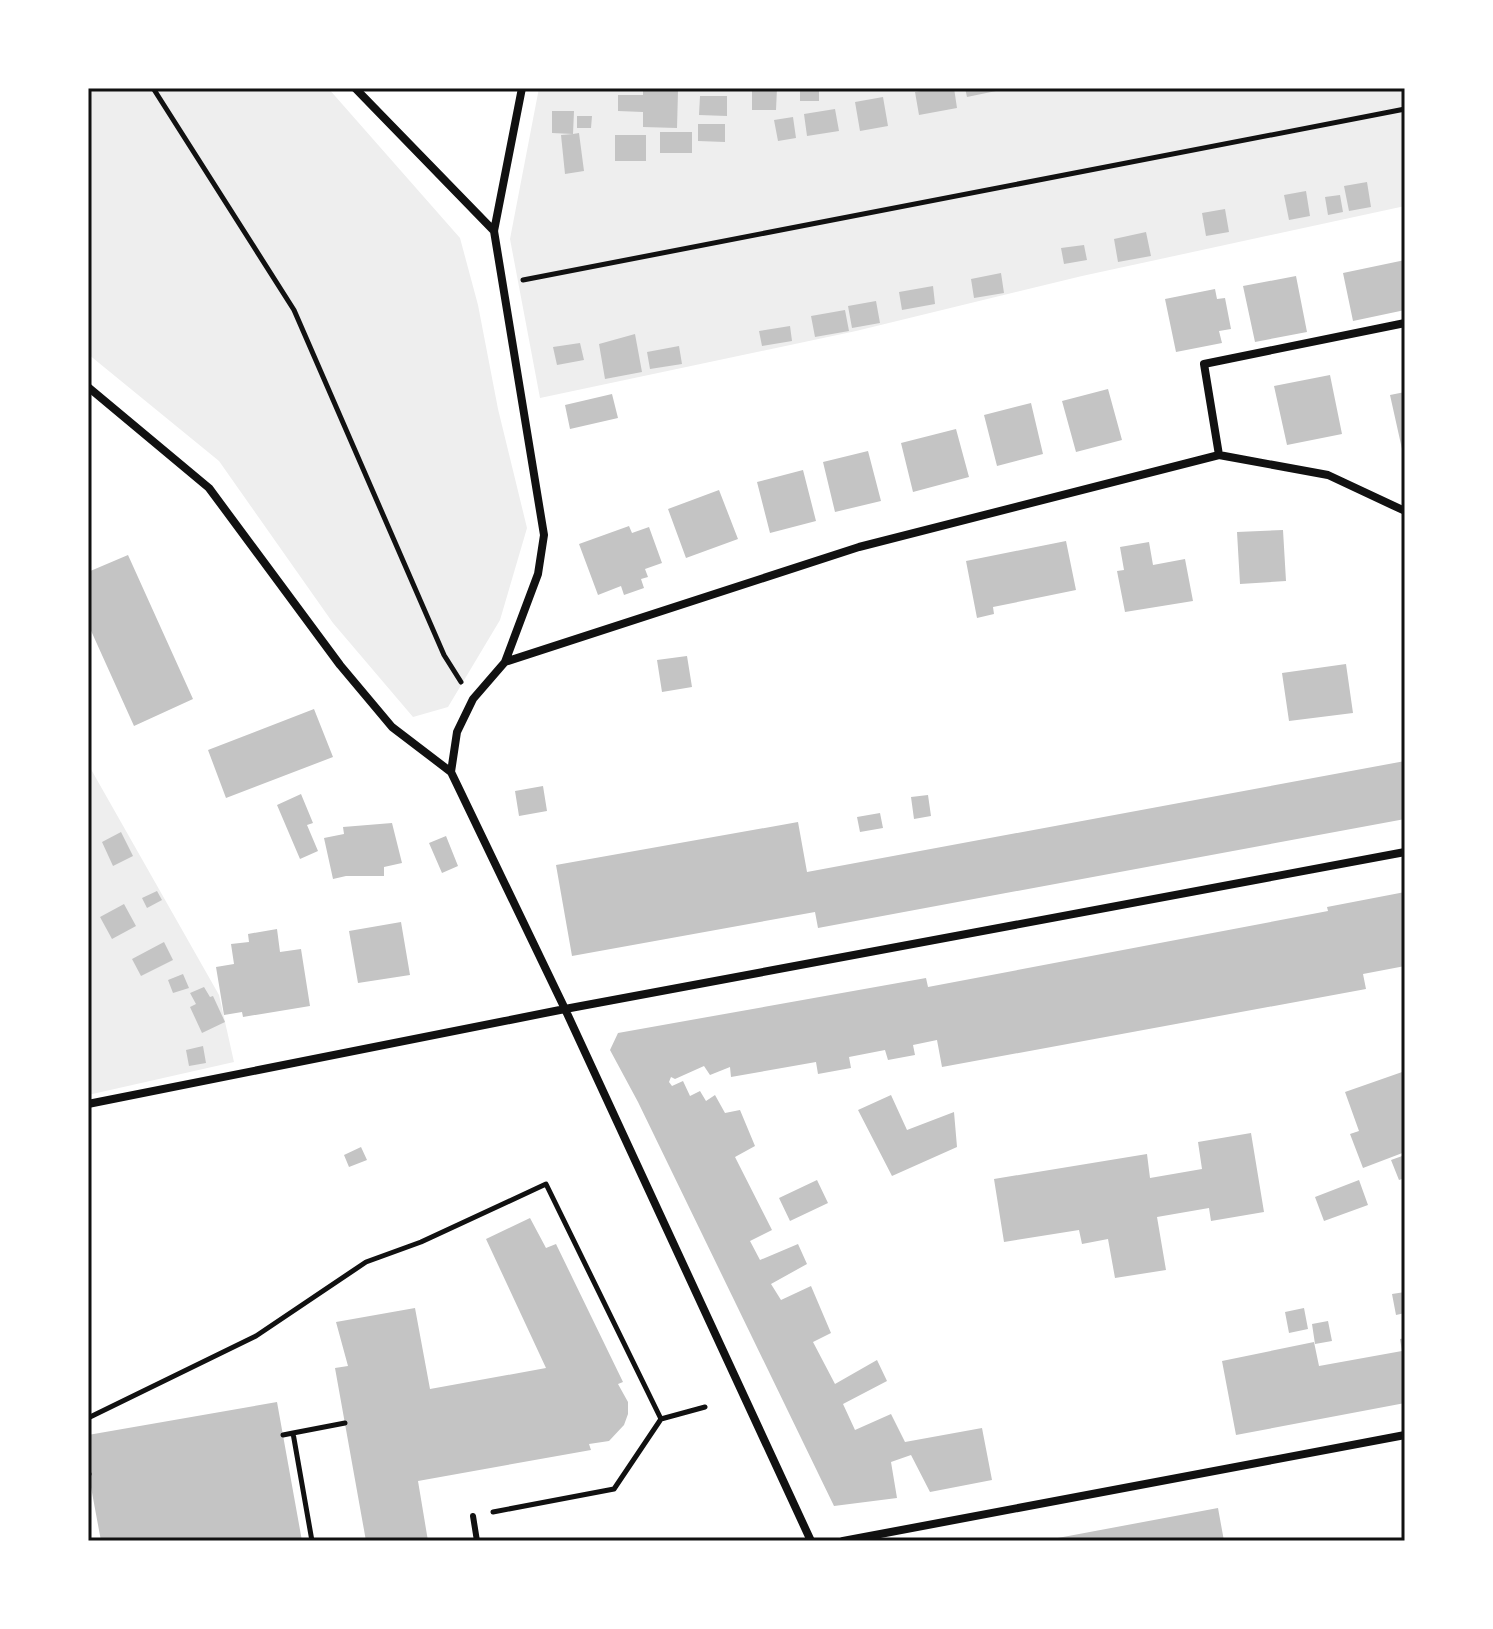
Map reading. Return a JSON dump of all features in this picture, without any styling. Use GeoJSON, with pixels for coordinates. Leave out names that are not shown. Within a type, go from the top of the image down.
{"type":"FeatureCollection","features":[{"type":"Feature","properties":{"kind":"street"},"geometry":{"type":"LineString","coordinates":[[355,88],[494,231]]}},
{"type":"Feature","properties":{"kind":"street"},"geometry":{"type":"LineString","coordinates":[[451,772],[457,732],[473,699],[505,662],[538,574],[544,535],[494,231],[522,88]]}},
{"type":"Feature","properties":{"kind":"street"},"geometry":{"type":"LineString","coordinates":[[1219,455],[1204,364],[1405,323]]}},
{"type":"Feature","properties":{"kind":"street"},"geometry":{"type":"LineString","coordinates":[[88,387],[209,488],[340,665],[392,727],[451,772],[565,1009],[811,1541]]}},
{"type":"Feature","properties":{"kind":"street"},"geometry":{"type":"LineString","coordinates":[[505,662],[859,547],[1219,455],[1328,475],[1405,511]]}},
{"type":"Feature","properties":{"kind":"street"},"geometry":{"type":"LineString","coordinates":[[88,1104],[565,1009],[1405,852]]}},
{"type":"Feature","properties":{"kind":"street"},"geometry":{"type":"LineString","coordinates":[[843,1541],[1405,1435]]}},
{"type":"Feature","properties":{"kind":"lane"},"geometry":{"type":"LineString","coordinates":[[473,1516],[477,1541]]}},
{"type":"Feature","properties":{"kind":"path"},"geometry":{"type":"LineString","coordinates":[[153,88],[294,310],[444,655],[464,687]]}},
{"type":"Feature","properties":{"kind":"path"},"geometry":{"type":"LineString","coordinates":[[503,284],[1405,109]]}},
{"type":"Feature","properties":{"kind":"path"},"geometry":{"type":"LineString","coordinates":[[88,1418],[256,1336],[366,1262],[421,1242],[546,1184],[661,1419]]}},
{"type":"Feature","properties":{"kind":"path"},"geometry":{"type":"LineString","coordinates":[[473,1516],[614,1489],[661,1419],[705,1407]]}},
{"type":"Feature","properties":{"kind":"path"},"geometry":{"type":"LineString","coordinates":[[283,1435],[345,1423]]}},
{"type":"Feature","properties":{"kind":"path"},"geometry":{"type":"LineString","coordinates":[[293,1433],[312,1541]]}},
{"type":"Feature","properties":{"kind":"shaded area"},"geometry":{"type":"Polygon","coordinates":[[[88,88],[328,88],[460,238],[478,305],[498,409],[527,528],[500,620],[448,707],[413,717],[333,623],[219,461],[88,354],[88,88]]]}},
{"type":"Feature","properties":{"kind":"shaded area"},"geometry":{"type":"Polygon","coordinates":[[[539,88],[1405,88],[1405,206],[1082,276],[856,331],[540,398],[510,239],[539,88]]]}},
{"type":"Feature","properties":{"kind":"shaded area"},"geometry":{"type":"Polygon","coordinates":[[[88,764],[219,995],[234,1062],[88,1095],[88,764]]]}},
{"type":"Feature","properties":{"kind":"building"},"geometry":{"type":"Polygon","coordinates":[[[752,88],[777,88],[776,110],[752,110],[752,88]]]}},
{"type":"Feature","properties":{"kind":"building"},"geometry":{"type":"Polygon","coordinates":[[[800,88],[819,88],[819,101],[800,101],[800,88]]]}},
{"type":"Feature","properties":{"kind":"building"},"geometry":{"type":"Polygon","coordinates":[[[954,88],[957,108],[919,115],[915,92],[954,88]]]}},
{"type":"Feature","properties":{"kind":"building"},"geometry":{"type":"Polygon","coordinates":[[[965,88],[996,88],[996,91],[967,97],[965,88]]]}},
{"type":"Feature","properties":{"kind":"building"},"geometry":{"type":"Polygon","coordinates":[[[643,91],[678,91],[677,128],[643,127],[643,112],[618,111],[618,95],[643,95],[643,91]]]}},
{"type":"Feature","properties":{"kind":"building"},"geometry":{"type":"Polygon","coordinates":[[[700,96],[727,96],[727,116],[699,115],[700,96]]]}},
{"type":"Feature","properties":{"kind":"building"},"geometry":{"type":"Polygon","coordinates":[[[883,97],[888,126],[860,131],[855,102],[883,97]]]}},
{"type":"Feature","properties":{"kind":"building"},"geometry":{"type":"Polygon","coordinates":[[[835,109],[839,131],[807,136],[804,114],[835,109]]]}},
{"type":"Feature","properties":{"kind":"building"},"geometry":{"type":"Polygon","coordinates":[[[552,111],[574,111],[573,134],[552,133],[552,111]]]}},
{"type":"Feature","properties":{"kind":"building"},"geometry":{"type":"Polygon","coordinates":[[[577,116],[592,116],[591,128],[577,128],[577,116]]]}},
{"type":"Feature","properties":{"kind":"building"},"geometry":{"type":"Polygon","coordinates":[[[793,117],[796,138],[778,141],[774,120],[793,117]]]}},
{"type":"Feature","properties":{"kind":"building"},"geometry":{"type":"Polygon","coordinates":[[[698,124],[725,124],[725,142],[698,141],[698,124]]]}},
{"type":"Feature","properties":{"kind":"building"},"geometry":{"type":"Polygon","coordinates":[[[660,132],[692,132],[692,153],[660,153],[660,132]]]}},
{"type":"Feature","properties":{"kind":"building"},"geometry":{"type":"Polygon","coordinates":[[[579,133],[584,171],[565,174],[561,135],[579,133]]]}},
{"type":"Feature","properties":{"kind":"building"},"geometry":{"type":"Polygon","coordinates":[[[615,135],[646,135],[646,161],[615,161],[615,135]]]}},
{"type":"Feature","properties":{"kind":"building"},"geometry":{"type":"Polygon","coordinates":[[[1367,182],[1371,207],[1349,211],[1344,186],[1367,182]]]}},
{"type":"Feature","properties":{"kind":"building"},"geometry":{"type":"Polygon","coordinates":[[[1306,191],[1310,216],[1289,220],[1284,195],[1306,191]]]}},
{"type":"Feature","properties":{"kind":"building"},"geometry":{"type":"Polygon","coordinates":[[[1340,195],[1343,212],[1328,215],[1325,197],[1340,195]]]}},
{"type":"Feature","properties":{"kind":"building"},"geometry":{"type":"Polygon","coordinates":[[[1225,209],[1229,232],[1206,236],[1202,213],[1225,209]]]}},
{"type":"Feature","properties":{"kind":"building"},"geometry":{"type":"Polygon","coordinates":[[[1146,232],[1151,256],[1118,262],[1114,239],[1146,232]]]}},
{"type":"Feature","properties":{"kind":"building"},"geometry":{"type":"Polygon","coordinates":[[[1084,245],[1087,260],[1064,264],[1061,248],[1084,245]]]}},
{"type":"Feature","properties":{"kind":"building"},"geometry":{"type":"Polygon","coordinates":[[[1405,260],[1405,310],[1353,321],[1343,273],[1405,260]]]}},
{"type":"Feature","properties":{"kind":"building"},"geometry":{"type":"Polygon","coordinates":[[[1001,273],[1004,293],[974,298],[971,279],[1001,273]]]}},
{"type":"Feature","properties":{"kind":"building"},"geometry":{"type":"Polygon","coordinates":[[[1296,276],[1307,332],[1255,342],[1243,286],[1296,276]]]}},
{"type":"Feature","properties":{"kind":"building"},"geometry":{"type":"Polygon","coordinates":[[[933,286],[935,304],[902,310],[899,292],[933,286]]]}},
{"type":"Feature","properties":{"kind":"building"},"geometry":{"type":"Polygon","coordinates":[[[1215,289],[1217,299],[1225,298],[1231,329],[1219,331],[1222,343],[1176,352],[1165,299],[1215,289]]]}},
{"type":"Feature","properties":{"kind":"building"},"geometry":{"type":"Polygon","coordinates":[[[876,301],[880,323],[852,328],[848,306],[876,301]]]}},
{"type":"Feature","properties":{"kind":"building"},"geometry":{"type":"Polygon","coordinates":[[[845,310],[849,331],[815,337],[811,316],[845,310]]]}},
{"type":"Feature","properties":{"kind":"building"},"geometry":{"type":"Polygon","coordinates":[[[790,326],[792,341],[762,346],[759,331],[790,326]]]}},
{"type":"Feature","properties":{"kind":"building"},"geometry":{"type":"Polygon","coordinates":[[[635,334],[642,372],[605,379],[599,344],[635,334]]]}},
{"type":"Feature","properties":{"kind":"building"},"geometry":{"type":"Polygon","coordinates":[[[580,343],[584,360],[557,365],[553,347],[580,343]]]}},
{"type":"Feature","properties":{"kind":"building"},"geometry":{"type":"Polygon","coordinates":[[[679,346],[682,364],[650,369],[647,352],[679,346]]]}},
{"type":"Feature","properties":{"kind":"building"},"geometry":{"type":"Polygon","coordinates":[[[1330,375],[1342,434],[1287,445],[1274,386],[1330,375]]]}},
{"type":"Feature","properties":{"kind":"building"},"geometry":{"type":"Polygon","coordinates":[[[1108,389],[1122,440],[1076,452],[1062,401],[1108,389]]]}},
{"type":"Feature","properties":{"kind":"building"},"geometry":{"type":"Polygon","coordinates":[[[1405,392],[1405,458],[1404,458],[1390,395],[1405,392]]]}},
{"type":"Feature","properties":{"kind":"building"},"geometry":{"type":"Polygon","coordinates":[[[612,394],[618,418],[570,429],[565,405],[612,394]]]}},
{"type":"Feature","properties":{"kind":"building"},"geometry":{"type":"Polygon","coordinates":[[[1031,403],[1043,454],[997,466],[984,415],[1031,403]]]}},
{"type":"Feature","properties":{"kind":"building"},"geometry":{"type":"Polygon","coordinates":[[[956,429],[969,477],[913,492],[901,443],[956,429]]]}},
{"type":"Feature","properties":{"kind":"building"},"geometry":{"type":"Polygon","coordinates":[[[868,451],[881,501],[835,512],[823,462],[868,451]]]}},
{"type":"Feature","properties":{"kind":"building"},"geometry":{"type":"Polygon","coordinates":[[[803,470],[816,521],[770,533],[757,482],[803,470]]]}},
{"type":"Feature","properties":{"kind":"building"},"geometry":{"type":"Polygon","coordinates":[[[719,490],[738,539],[686,558],[668,509],[719,490]]]}},
{"type":"Feature","properties":{"kind":"building"},"geometry":{"type":"Polygon","coordinates":[[[629,526],[632,533],[649,527],[662,563],[645,569],[648,577],[641,579],[644,588],[624,595],[621,586],[598,595],[579,544],[629,526]]]}},
{"type":"Feature","properties":{"kind":"building"},"geometry":{"type":"Polygon","coordinates":[[[1283,530],[1286,581],[1240,584],[1237,532],[1283,530]]]}},
{"type":"Feature","properties":{"kind":"building"},"geometry":{"type":"Polygon","coordinates":[[[1066,541],[1076,590],[993,607],[994,614],[977,618],[966,561],[1066,541]]]}},
{"type":"Feature","properties":{"kind":"building"},"geometry":{"type":"Polygon","coordinates":[[[1149,542],[1153,565],[1185,559],[1193,601],[1125,612],[1117,571],[1124,570],[1120,547],[1149,542]]]}},
{"type":"Feature","properties":{"kind":"building"},"geometry":{"type":"Polygon","coordinates":[[[128,555],[193,699],[134,726],[88,624],[88,572],[128,555]]]}},
{"type":"Feature","properties":{"kind":"building"},"geometry":{"type":"Polygon","coordinates":[[[687,656],[692,687],[662,692],[657,660],[687,656]]]}},
{"type":"Feature","properties":{"kind":"building"},"geometry":{"type":"Polygon","coordinates":[[[1346,664],[1353,713],[1289,721],[1282,673],[1346,664]]]}},
{"type":"Feature","properties":{"kind":"building"},"geometry":{"type":"Polygon","coordinates":[[[314,709],[333,757],[226,798],[208,750],[314,709]]]}},
{"type":"Feature","properties":{"kind":"building"},"geometry":{"type":"Polygon","coordinates":[[[1405,761],[1405,819],[818,928],[815,912],[572,956],[556,865],[798,822],[807,872],[1405,761]]]}},
{"type":"Feature","properties":{"kind":"building"},"geometry":{"type":"Polygon","coordinates":[[[543,786],[547,811],[519,816],[515,791],[543,786]]]}},
{"type":"Feature","properties":{"kind":"building"},"geometry":{"type":"Polygon","coordinates":[[[301,794],[313,823],[307,825],[318,851],[300,859],[277,805],[301,794]]]}},
{"type":"Feature","properties":{"kind":"building"},"geometry":{"type":"Polygon","coordinates":[[[928,795],[931,816],[914,819],[911,797],[928,795]]]}},
{"type":"Feature","properties":{"kind":"building"},"geometry":{"type":"Polygon","coordinates":[[[880,813],[883,828],[860,832],[857,817],[880,813]]]}},
{"type":"Feature","properties":{"kind":"building"},"geometry":{"type":"Polygon","coordinates":[[[392,823],[402,863],[384,867],[384,876],[333,879],[324,838],[344,834],[343,827],[392,823]]]}},
{"type":"Feature","properties":{"kind":"building"},"geometry":{"type":"Polygon","coordinates":[[[121,832],[133,856],[113,866],[102,842],[121,832]]]}},
{"type":"Feature","properties":{"kind":"building"},"geometry":{"type":"Polygon","coordinates":[[[446,836],[458,866],[442,873],[429,843],[446,836]]]}},
{"type":"Feature","properties":{"kind":"building"},"geometry":{"type":"Polygon","coordinates":[[[157,891],[162,900],[147,908],[142,898],[157,891]]]}},
{"type":"Feature","properties":{"kind":"building"},"geometry":{"type":"Polygon","coordinates":[[[1405,892],[1405,966],[1363,974],[1366,989],[942,1067],[937,1040],[913,1045],[915,1055],[888,1060],[885,1050],[849,1057],[851,1068],[818,1074],[816,1062],[731,1077],[730,1067],[710,1075],[704,1066],[675,1079],[671,1077],[669,1082],[672,1086],[683,1081],[690,1096],[700,1091],[706,1101],[715,1095],[725,1113],[740,1110],[755,1146],[735,1157],[772,1230],[750,1241],[760,1260],[798,1244],[807,1264],[771,1284],[781,1300],[811,1286],[831,1333],[813,1342],[835,1384],[877,1360],[887,1381],[843,1404],[855,1430],[891,1414],[905,1442],[982,1428],[992,1480],[930,1492],[911,1455],[891,1462],[897,1498],[834,1506],[610,1050],[618,1033],[926,978],[928,987],[1328,911],[1327,907],[1405,892]]]}},
{"type":"Feature","properties":{"kind":"building"},"geometry":{"type":"Polygon","coordinates":[[[124,904],[136,926],[112,939],[100,917],[124,904]]]}},
{"type":"Feature","properties":{"kind":"building"},"geometry":{"type":"Polygon","coordinates":[[[401,922],[410,975],[358,983],[349,931],[401,922]]]}},
{"type":"Feature","properties":{"kind":"building"},"geometry":{"type":"Polygon","coordinates":[[[277,929],[280,952],[301,949],[310,1006],[243,1017],[242,1012],[224,1015],[216,967],[234,964],[231,944],[249,942],[248,934],[277,929]]]}},
{"type":"Feature","properties":{"kind":"building"},"geometry":{"type":"Polygon","coordinates":[[[164,942],[173,960],[141,976],[132,959],[164,942]]]}},
{"type":"Feature","properties":{"kind":"building"},"geometry":{"type":"Polygon","coordinates":[[[183,974],[189,988],[173,993],[168,980],[183,974]]]}},
{"type":"Feature","properties":{"kind":"building"},"geometry":{"type":"Polygon","coordinates":[[[204,987],[210,997],[213,996],[225,1022],[202,1033],[190,1007],[196,1004],[190,993],[204,987]]]}},
{"type":"Feature","properties":{"kind":"building"},"geometry":{"type":"Polygon","coordinates":[[[203,1046],[206,1063],[189,1066],[186,1050],[203,1046]]]}},
{"type":"Feature","properties":{"kind":"building"},"geometry":{"type":"Polygon","coordinates":[[[1405,1071],[1405,1152],[1363,1168],[1350,1134],[1359,1131],[1345,1092],[1405,1071]]]}},
{"type":"Feature","properties":{"kind":"building"},"geometry":{"type":"Polygon","coordinates":[[[891,1095],[907,1130],[954,1112],[957,1147],[892,1176],[858,1110],[891,1095]]]}},
{"type":"Feature","properties":{"kind":"building"},"geometry":{"type":"Polygon","coordinates":[[[1251,1133],[1264,1212],[1211,1221],[1209,1208],[1157,1217],[1166,1270],[1115,1278],[1108,1239],[1082,1244],[1079,1230],[1004,1242],[994,1179],[1147,1154],[1150,1178],[1202,1169],[1198,1142],[1251,1133]]]}},
{"type":"Feature","properties":{"kind":"building"},"geometry":{"type":"Polygon","coordinates":[[[361,1147],[367,1160],[349,1167],[344,1155],[361,1147]]]}},
{"type":"Feature","properties":{"kind":"building"},"geometry":{"type":"Polygon","coordinates":[[[1405,1155],[1405,1178],[1399,1180],[1391,1160],[1405,1155]]]}},
{"type":"Feature","properties":{"kind":"building"},"geometry":{"type":"Polygon","coordinates":[[[817,1180],[828,1203],[790,1221],[779,1198],[817,1180]]]}},
{"type":"Feature","properties":{"kind":"building"},"geometry":{"type":"Polygon","coordinates":[[[1359,1180],[1368,1205],[1324,1221],[1315,1197],[1359,1180]]]}},
{"type":"Feature","properties":{"kind":"building"},"geometry":{"type":"Polygon","coordinates":[[[530,1218],[546,1248],[556,1244],[623,1382],[618,1384],[628,1402],[624,1425],[609,1441],[589,1444],[591,1450],[418,1481],[428,1541],[366,1541],[335,1368],[348,1366],[336,1322],[415,1308],[430,1389],[546,1368],[486,1239],[530,1218]]]}},
{"type":"Feature","properties":{"kind":"building"},"geometry":{"type":"Polygon","coordinates":[[[1405,1292],[1405,1313],[1396,1315],[1392,1294],[1405,1292]]]}},
{"type":"Feature","properties":{"kind":"building"},"geometry":{"type":"Polygon","coordinates":[[[1304,1308],[1308,1329],[1289,1333],[1285,1312],[1304,1308]]]}},
{"type":"Feature","properties":{"kind":"building"},"geometry":{"type":"Polygon","coordinates":[[[1328,1321],[1332,1341],[1315,1344],[1312,1324],[1328,1321]]]}},
{"type":"Feature","properties":{"kind":"building"},"geometry":{"type":"Polygon","coordinates":[[[1405,1338],[1405,1403],[1236,1435],[1222,1361],[1314,1342],[1319,1366],[1402,1351],[1400,1339],[1405,1338]]]}},
{"type":"Feature","properties":{"kind":"building"},"geometry":{"type":"Polygon","coordinates":[[[277,1402],[302,1541],[101,1541],[88,1471],[88,1435],[277,1402]]]}},
{"type":"Feature","properties":{"kind":"building"},"geometry":{"type":"Polygon","coordinates":[[[1218,1508],[1224,1541],[1047,1540],[1218,1508]]]}}]}
